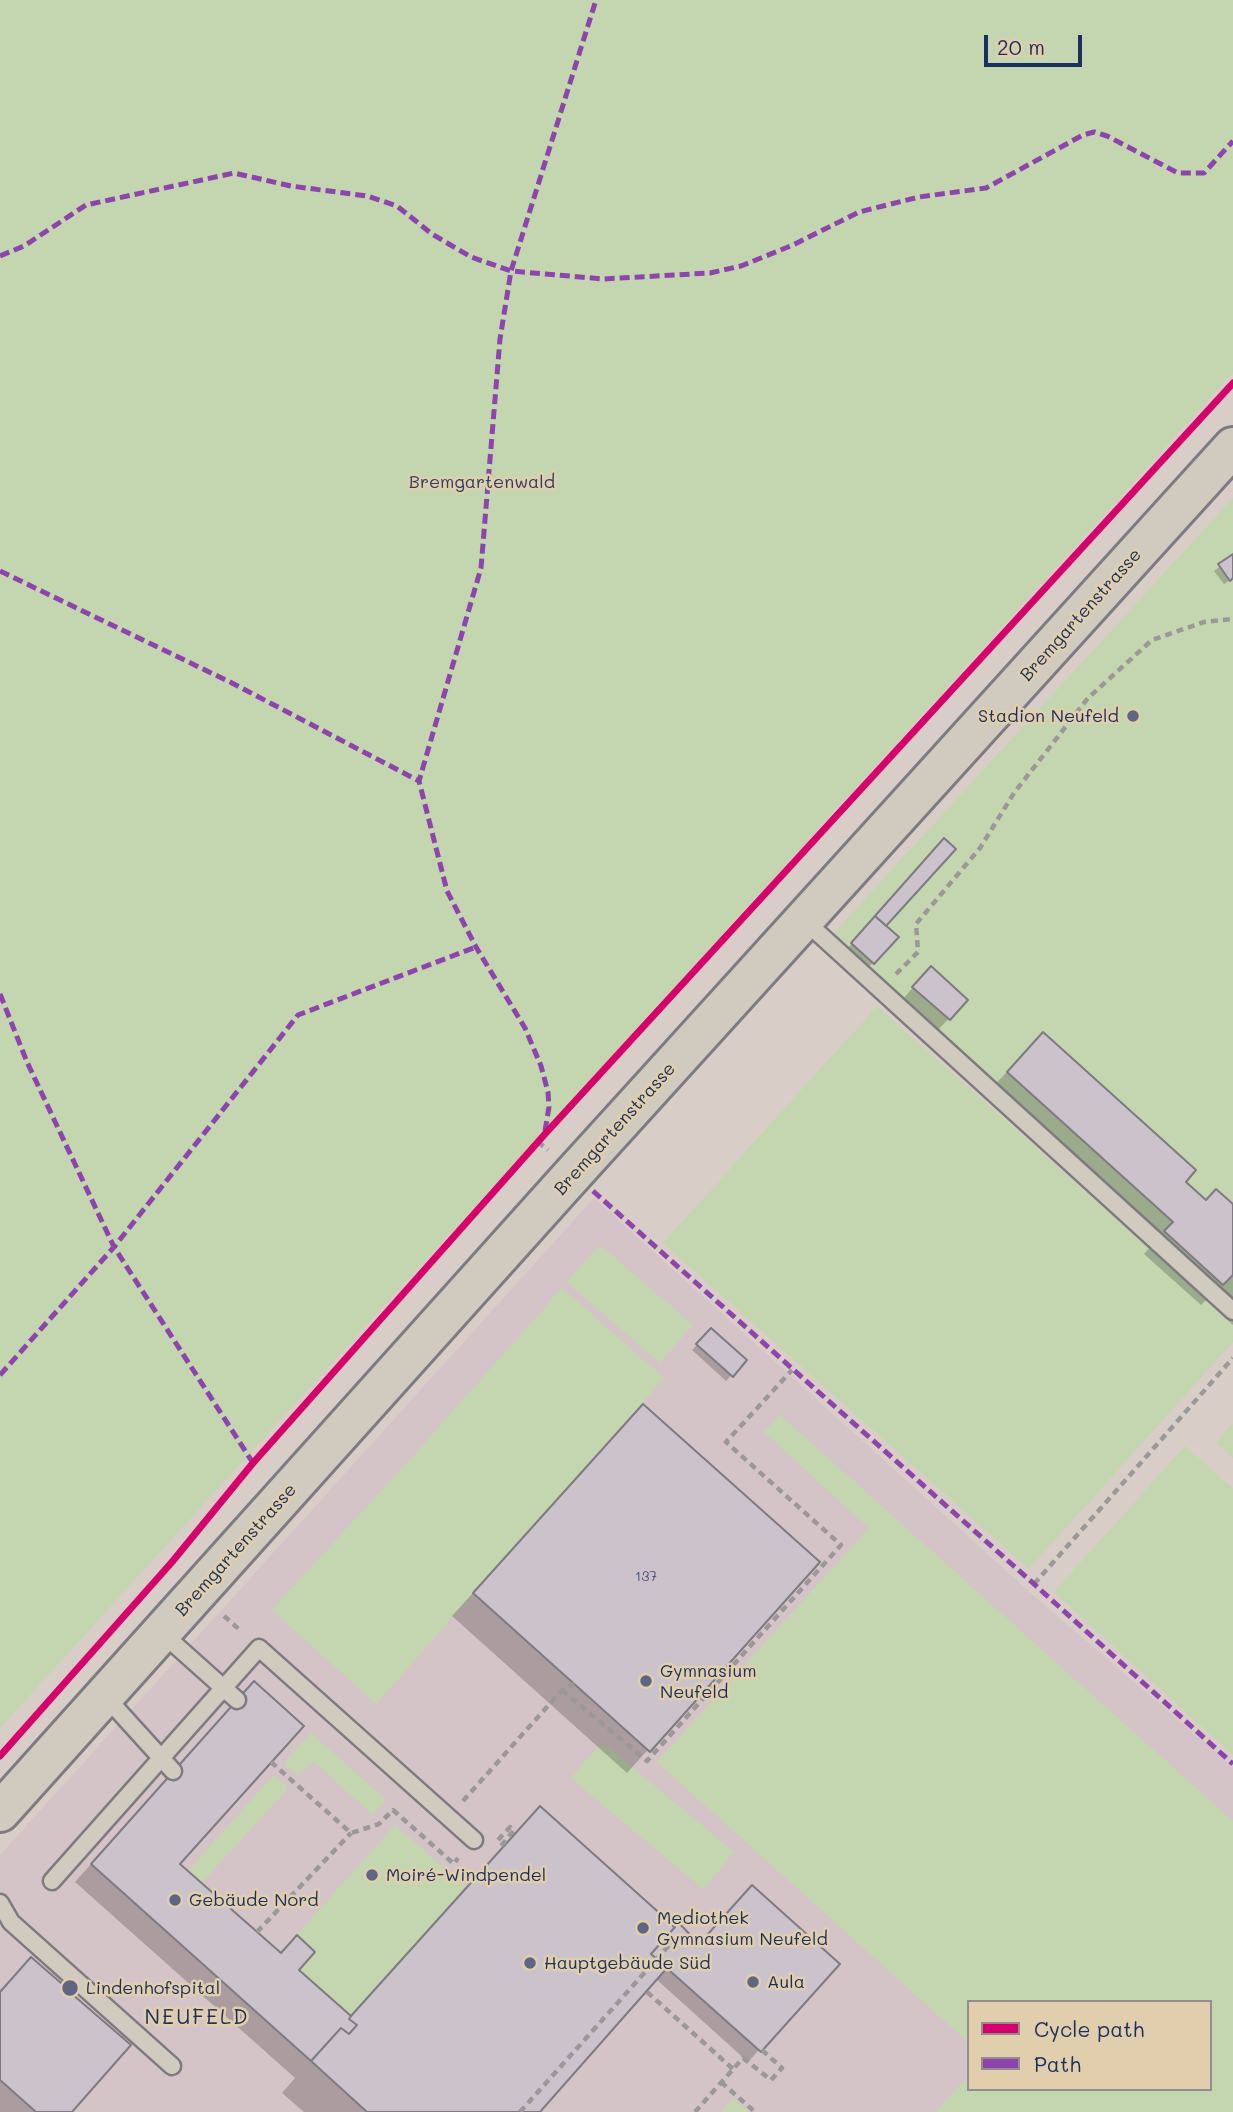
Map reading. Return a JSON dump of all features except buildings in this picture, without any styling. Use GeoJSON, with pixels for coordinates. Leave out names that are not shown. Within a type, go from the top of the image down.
{"type":"FeatureCollection","features":[{"type":"Feature","properties":{"kind":"main road","name":"Bremgartenstrasse"},"geometry":{"type":"LineString","coordinates":[[0,1812],[1233,447]]}},
{"type":"Feature","properties":{"kind":"lane"},"geometry":{"type":"LineString","coordinates":[[805,921],[1233,1311]]}},
{"type":"Feature","properties":{"kind":"lane"},"geometry":{"type":"LineString","coordinates":[[162,1633],[237,1700]]}},
{"type":"Feature","properties":{"kind":"lane"},"geometry":{"type":"LineString","coordinates":[[52,1881],[259,1648],[474,1840]]}},
{"type":"Feature","properties":{"kind":"lane"},"geometry":{"type":"LineString","coordinates":[[105,1696],[173,1771]]}},
{"type":"Feature","properties":{"kind":"lane"},"geometry":{"type":"LineString","coordinates":[[0,1903],[5,1928],[172,2066]]}},
{"type":"Feature","properties":{"kind":"path"},"geometry":{"type":"LineString","coordinates":[[880,989],[918,952],[916,924],[980,848],[1014,793],[1088,698],[1152,639],[1204,622],[1233,619]]}},
{"type":"Feature","properties":{"kind":"path"},"geometry":{"type":"LineString","coordinates":[[1034,1584],[1233,1358]]}},
{"type":"Feature","properties":{"kind":"path"},"geometry":{"type":"LineString","coordinates":[[562,1690],[647,1761],[841,1545],[726,1442],[792,1370]]}},
{"type":"Feature","properties":{"kind":"path"},"geometry":{"type":"LineString","coordinates":[[216,1609],[259,1648]]}},
{"type":"Feature","properties":{"kind":"path"},"geometry":{"type":"LineString","coordinates":[[449,1818],[562,1690],[574,1684]]}},
{"type":"Feature","properties":{"kind":"path"},"geometry":{"type":"LineString","coordinates":[[271,1762],[351,1833]]}},
{"type":"Feature","properties":{"kind":"path"},"geometry":{"type":"LineString","coordinates":[[257,1932],[351,1833],[379,1824],[393,1810],[454,1864],[474,1840]]}},
{"type":"Feature","properties":{"kind":"path"},"geometry":{"type":"LineString","coordinates":[[520,2112],[672,1942],[666,1937]]}},
{"type":"Feature","properties":{"kind":"path"},"geometry":{"type":"LineString","coordinates":[[659,1957],[667,1964]]}},
{"type":"Feature","properties":{"kind":"path"},"geometry":{"type":"LineString","coordinates":[[647,1992],[733,2069]]}},
{"type":"Feature","properties":{"kind":"path"},"geometry":{"type":"LineString","coordinates":[[695,2112],[743,2058],[771,2080],[782,2068],[762,2050]]}},
{"type":"Feature","properties":{"kind":"path"},"geometry":{"type":"LineString","coordinates":[[722,2082],[755,2112]]}},
{"type":"Feature","properties":{"kind":"shaded area","name":"Gymnasium Neufeld"},"geometry":{"type":"Polygon","coordinates":[[[594,1198],[1034,1596],[1233,1767],[1233,2112],[0,2112],[0,1855],[594,1198]]]}},
{"type":"Feature","properties":{"kind":"green space","name":"Bremgartenwald"},"geometry":{"type":"Polygon","coordinates":[[[0,0],[1233,0],[1233,373],[0,1728],[0,0]]]}},
{"type":"Feature","properties":{"kind":"green space","name":"Stadion Neufeld"},"geometry":{"type":"Polygon","coordinates":[[[1233,498],[1233,1297],[833,934],[1233,498]]]}},
{"type":"Feature","properties":{"kind":"green space"},"geometry":{"type":"Polygon","coordinates":[[[877,1006],[1233,1323],[1233,1342],[1029,1569],[663,1243],[877,1006]]]}},
{"type":"Feature","properties":{"kind":"green space"},"geometry":{"type":"Polygon","coordinates":[[[600,1245],[693,1325],[660,1363],[567,1282],[600,1245]]]}},
{"type":"Feature","properties":{"kind":"green space"},"geometry":{"type":"Polygon","coordinates":[[[562,1288],[664,1378],[376,1704],[272,1610],[562,1288]]]}},
{"type":"Feature","properties":{"kind":"green space"},"geometry":{"type":"Polygon","coordinates":[[[780,1415],[1233,1821],[1233,2112],[936,2112],[967,2077],[967,2091],[1212,2091],[1212,2000],[967,2000],[967,2041],[657,1762],[869,1528],[764,1432],[780,1415]]]}},
{"type":"Feature","properties":{"kind":"green space"},"geometry":{"type":"Polygon","coordinates":[[[1233,1423],[1233,1458],[1216,1443],[1233,1423]]]}},
{"type":"Feature","properties":{"kind":"green space"},"geometry":{"type":"Polygon","coordinates":[[[1185,1446],[1233,1489],[1233,1755],[1054,1592],[1185,1446]]]}},
{"type":"Feature","properties":{"kind":"green space"},"geometry":{"type":"Polygon","coordinates":[[[311,1733],[386,1800],[373,1815],[313,1761],[298,1776],[284,1763],[311,1733]]]}},
{"type":"Feature","properties":{"kind":"green space"},"geometry":{"type":"Polygon","coordinates":[[[602,1742],[734,1852],[703,1889],[571,1778],[602,1742]]]}},
{"type":"Feature","properties":{"kind":"green space"},"geometry":{"type":"Polygon","coordinates":[[[274,1775],[288,1788],[202,1883],[188,1871],[274,1775]]]}},
{"type":"Feature","properties":{"kind":"green space"},"geometry":{"type":"Polygon","coordinates":[[[395,1825],[466,1888],[351,2016],[299,1970],[315,1952],[297,1935],[395,1825]]]}},
{"type":"Feature","properties":{"kind":"green space"},"geometry":{"type":"Polygon","coordinates":[[[733,2098],[749,2112],[721,2112],[733,2098]]]}},
{"type":"Feature","properties":{"kind":"marked path"},"geometry":{"type":"LineString","coordinates":[[545,1131],[549,1107],[541,1066],[525,1028],[476,947],[447,891],[419,781],[481,568],[500,339],[511,271],[596,0]]}},
{"type":"Feature","properties":{"kind":"marked path"},"geometry":{"type":"LineString","coordinates":[[0,256],[24,246],[86,205],[234,173],[291,186],[367,196],[397,206],[432,234],[471,257],[511,271],[603,279],[710,273],[741,266],[793,245],[859,212],[919,197],[986,188],[1083,135],[1094,132],[1107,136],[1178,173],[1204,173],[1233,141]]}},
{"type":"Feature","properties":{"kind":"marked path"},"geometry":{"type":"LineString","coordinates":[[0,571],[232,683],[419,781]]}},
{"type":"Feature","properties":{"kind":"marked path"},"geometry":{"type":"LineString","coordinates":[[0,1375],[114,1247],[298,1015],[476,947]]}},
{"type":"Feature","properties":{"kind":"marked path"},"geometry":{"type":"LineString","coordinates":[[0,994],[27,1062],[114,1247],[253,1463]]}},
{"type":"Feature","properties":{"kind":"marked path"},"geometry":{"type":"LineString","coordinates":[[593,1191],[1233,1764]]}},
{"type":"Feature","properties":{"kind":"cycle path"},"geometry":{"type":"LineString","coordinates":[[0,1756],[172,1562],[253,1463],[545,1134],[1233,383]]}},
{"type":"Feature","properties":{"kind":"place","name":"Stadion Neufeld"},"geometry":{"type":"Point","coordinates":[1133,716]}},
{"type":"Feature","properties":{"kind":"place","name":"Gymnasium Neufeld"},"geometry":{"type":"Point","coordinates":[646,1681]}},
{"type":"Feature","properties":{"kind":"place","name":"Moiré-Windpendel"},"geometry":{"type":"Point","coordinates":[372,1875]}},
{"type":"Feature","properties":{"kind":"place","name":"Gebäude Nord"},"geometry":{"type":"Point","coordinates":[175,1900]}},
{"type":"Feature","properties":{"kind":"place","name":"Mediothek Gymnasium Neufeld"},"geometry":{"type":"Point","coordinates":[643,1928]}},
{"type":"Feature","properties":{"kind":"place","name":"Hauptgebäude Süd"},"geometry":{"type":"Point","coordinates":[530,1963]}},
{"type":"Feature","properties":{"kind":"place","name":"Aula"},"geometry":{"type":"Point","coordinates":[753,1982]}},
{"type":"Feature","properties":{"kind":"place","name":"Lindenhofspital"},"geometry":{"type":"Point","coordinates":[70,1988]}},
{"type":"Feature","properties":{"kind":"district","name":"NEUFELD"},"geometry":{"type":"Point","coordinates":[197,2018]}}]}
